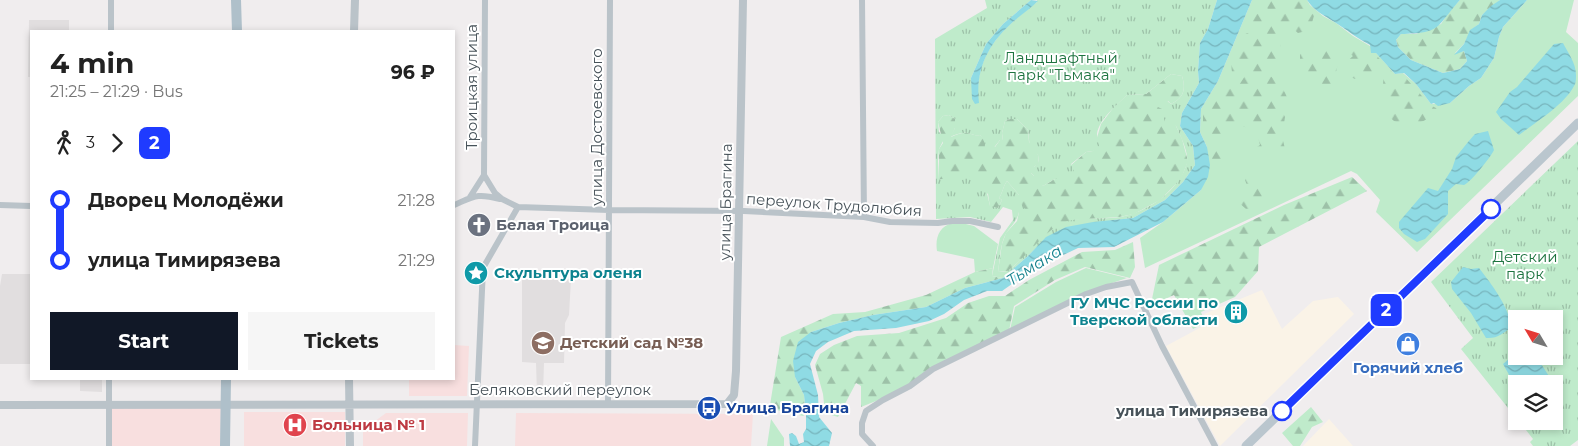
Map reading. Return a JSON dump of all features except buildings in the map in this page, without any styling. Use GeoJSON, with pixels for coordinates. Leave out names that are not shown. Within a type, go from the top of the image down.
{"type":"FeatureCollection","features":[{"type":"Feature","properties":{"kind":"main road"},"geometry":{"type":"LineString","coordinates":[[231,0],[231,30]]}},
{"type":"Feature","properties":{"kind":"main road"},"geometry":{"type":"LineString","coordinates":[[236,0],[236,30]]}},
{"type":"Feature","properties":{"kind":"main road"},"geometry":{"type":"LineString","coordinates":[[1246,446],[1578,123]]}},
{"type":"Feature","properties":{"kind":"main road"},"geometry":{"type":"LineString","coordinates":[[226,380],[231,446]]}},
{"type":"Feature","properties":{"kind":"main road"},"geometry":{"type":"LineString","coordinates":[[225,446],[232,380]]}},
{"type":"Feature","properties":{"kind":"street"},"geometry":{"type":"LineString","coordinates":[[111,0],[111,30]]}},
{"type":"Feature","properties":{"kind":"street"},"geometry":{"type":"LineString","coordinates":[[354,30],[355,0]]}},
{"type":"Feature","properties":{"kind":"street","name":"Троицкая улица"},"geometry":{"type":"LineString","coordinates":[[484,175],[485,0]]}},
{"type":"Feature","properties":{"kind":"street","name":"улица Достоевского"},"geometry":{"type":"LineString","coordinates":[[608,404],[610,0]]}},
{"type":"Feature","properties":{"kind":"street","name":"улица Брагина"},"geometry":{"type":"LineString","coordinates":[[727,403],[733,397],[735,391],[743,0]]}},
{"type":"Feature","properties":{"kind":"street"},"geometry":{"type":"LineString","coordinates":[[862,0],[864,217]]}},
{"type":"Feature","properties":{"kind":"street"},"geometry":{"type":"LineString","coordinates":[[470,197],[484,175],[492,189],[502,199]]}},
{"type":"Feature","properties":{"kind":"street"},"geometry":{"type":"LineString","coordinates":[[455,204],[470,197],[481,195],[502,199],[518,207],[483,268],[475,446]]}},
{"type":"Feature","properties":{"kind":"street"},"geometry":{"type":"LineString","coordinates":[[0,205],[30,206]]}},
{"type":"Feature","properties":{"kind":"street","name":"переулок Трудолюбия"},"geometry":{"type":"LineString","coordinates":[[518,207],[739,211],[864,217],[890,222],[938,224],[952,221],[970,221],[998,228]]}},
{"type":"Feature","properties":{"kind":"street"},"geometry":{"type":"LineString","coordinates":[[873,446],[862,434],[863,416],[872,407],[910,386],[933,369],[1068,303],[1106,287],[1132,282],[1162,346],[1214,446]]}},
{"type":"Feature","properties":{"kind":"street"},"geometry":{"type":"LineString","coordinates":[[109,380],[109,446]]}},
{"type":"Feature","properties":{"kind":"street"},"geometry":{"type":"LineString","coordinates":[[349,380],[350,446]]}},
{"type":"Feature","properties":{"kind":"street"},"geometry":{"type":"LineString","coordinates":[[727,403],[757,410]]}},
{"type":"Feature","properties":{"kind":"street","name":"Беляковский переулок"},"geometry":{"type":"LineString","coordinates":[[0,405],[727,403]]}},
{"type":"Feature","properties":{"kind":"shaded area"},"geometry":{"type":"Polygon","coordinates":[[[29,20],[69,20],[69,30],[30,30],[30,77],[28,77],[29,20]]]}},
{"type":"Feature","properties":{"kind":"shaded area"},"geometry":{"type":"Polygon","coordinates":[[[2,274],[30,274],[30,364],[0,364],[0,286],[2,274]]]}},
{"type":"Feature","properties":{"kind":"shaded area","name":"Детский сад №38"},"geometry":{"type":"Polygon","coordinates":[[[522,279],[571,279],[569,315],[565,323],[564,363],[544,363],[543,393],[537,393],[536,363],[522,362],[522,279]]]}},
{"type":"Feature","properties":{"kind":"shaded area"},"geometry":{"type":"Polygon","coordinates":[[[1262,290],[1282,329],[1313,301],[1338,297],[1354,314],[1220,446],[1166,346],[1207,324],[1204,314],[1262,290]]]}},
{"type":"Feature","properties":{"kind":"shaded area","name":"Больница № 1"},"geometry":{"type":"Polygon","coordinates":[[[455,345],[469,346],[467,396],[409,396],[409,380],[455,380],[455,345]]]}},
{"type":"Feature","properties":{"kind":"shaded area"},"geometry":{"type":"Polygon","coordinates":[[[80,380],[102,380],[102,392],[80,391],[80,380]]]}},
{"type":"Feature","properties":{"kind":"shaded area"},"geometry":{"type":"Polygon","coordinates":[[[109,404],[221,404],[220,446],[109,446],[109,404]]]}},
{"type":"Feature","properties":{"kind":"shaded area","name":"Больница № 1"},"geometry":{"type":"Polygon","coordinates":[[[244,412],[345,412],[345,446],[244,446],[244,412]]]}},
{"type":"Feature","properties":{"kind":"shaded area","name":"Больница № 1"},"geometry":{"type":"Polygon","coordinates":[[[386,413],[468,413],[467,446],[363,446],[363,430],[386,413]]]}},
{"type":"Feature","properties":{"kind":"shaded area"},"geometry":{"type":"Polygon","coordinates":[[[516,413],[753,414],[751,446],[515,446],[516,413]]]}},
{"type":"Feature","properties":{"kind":"shaded area"},"geometry":{"type":"Polygon","coordinates":[[[1329,419],[1353,446],[1303,446],[1329,419]]]}},
{"type":"Feature","properties":{"kind":"green space","name":"Ландшафтный парк \"Тьмака\""},"geometry":{"type":"Polygon","coordinates":[[[985,0],[1031,0],[1003,24],[986,44],[971,78],[978,102],[978,85],[986,56],[1002,33],[1037,0],[1217,0],[1208,29],[1200,43],[1199,83],[1182,113],[1180,126],[1193,146],[1195,165],[1183,182],[1165,200],[1133,218],[1114,220],[1046,237],[1003,278],[992,276],[1000,238],[1013,220],[1012,210],[1003,207],[991,222],[970,217],[936,219],[935,39],[987,8],[985,0]],[[1171,74],[1146,94],[1127,95],[1109,113],[1098,128],[1099,146],[1093,151],[1086,152],[1071,164],[1074,171],[1072,177],[1055,179],[1043,186],[1032,180],[1034,176],[1031,173],[1026,172],[1031,165],[1034,167],[1039,162],[1038,155],[1030,149],[1028,130],[1017,119],[1005,121],[1002,133],[1003,141],[1000,140],[992,150],[990,148],[985,149],[984,139],[980,135],[963,133],[950,137],[955,128],[955,119],[949,115],[943,116],[938,122],[939,132],[945,137],[939,149],[939,180],[958,173],[974,178],[982,184],[988,196],[990,206],[998,208],[1002,200],[999,198],[1007,181],[1019,195],[1019,201],[1025,209],[1019,212],[1005,236],[998,272],[1005,272],[1010,269],[1044,236],[1063,223],[1130,215],[1151,205],[1170,191],[1178,182],[1183,172],[1187,162],[1187,154],[1176,126],[1165,123],[1162,109],[1156,106],[1162,97],[1171,104],[1179,99],[1184,89],[1182,76],[1171,74]]]}},
{"type":"Feature","properties":{"kind":"green space"},"geometry":{"type":"Polygon","coordinates":[[[1252,0],[1307,0],[1323,16],[1370,46],[1395,74],[1403,73],[1416,84],[1431,104],[1450,103],[1481,78],[1494,58],[1503,27],[1527,0],[1574,0],[1566,32],[1578,43],[1578,96],[1417,252],[1376,212],[1380,200],[1357,174],[1351,171],[1145,268],[1140,238],[1163,222],[1201,190],[1207,147],[1200,132],[1201,109],[1218,81],[1252,0]]]}},
{"type":"Feature","properties":{"kind":"green space"},"geometry":{"type":"Polygon","coordinates":[[[1268,0],[1303,0],[1315,12],[1310,30],[1298,33],[1292,28],[1287,30],[1288,36],[1280,38],[1282,66],[1275,68],[1265,62],[1260,62],[1262,70],[1281,86],[1291,108],[1283,113],[1285,117],[1282,136],[1285,149],[1273,149],[1263,155],[1255,154],[1254,149],[1260,145],[1255,125],[1247,128],[1240,125],[1231,133],[1226,141],[1223,162],[1214,165],[1203,131],[1203,109],[1220,87],[1239,85],[1245,76],[1232,72],[1232,54],[1235,48],[1241,47],[1240,40],[1243,35],[1250,32],[1248,21],[1255,14],[1261,14],[1263,17],[1270,16],[1266,4],[1268,0]]]}},
{"type":"Feature","properties":{"kind":"green space"},"geometry":{"type":"Polygon","coordinates":[[[1460,0],[1500,0],[1482,15],[1479,24],[1471,30],[1464,44],[1455,53],[1464,51],[1467,61],[1460,69],[1443,73],[1411,60],[1398,47],[1396,40],[1401,34],[1416,34],[1441,24],[1460,0]]]}},
{"type":"Feature","properties":{"kind":"green space"},"geometry":{"type":"Polygon","coordinates":[[[1348,39],[1367,49],[1368,55],[1375,54],[1395,75],[1403,75],[1430,105],[1436,108],[1437,110],[1433,115],[1423,121],[1411,124],[1399,123],[1393,120],[1386,112],[1393,102],[1384,90],[1384,75],[1379,72],[1376,80],[1372,81],[1365,73],[1355,79],[1351,77],[1345,63],[1353,56],[1346,51],[1348,39]]]}},
{"type":"Feature","properties":{"kind":"green space"},"geometry":{"type":"Polygon","coordinates":[[[1326,50],[1330,50],[1337,60],[1337,69],[1334,77],[1341,84],[1323,95],[1317,89],[1323,77],[1321,60],[1326,50]]]}},
{"type":"Feature","properties":{"kind":"green space"},"geometry":{"type":"Polygon","coordinates":[[[1310,52],[1317,55],[1319,73],[1312,76],[1296,74],[1292,68],[1293,64],[1300,59],[1300,54],[1310,52]]]}},
{"type":"Feature","properties":{"kind":"green space"},"geometry":{"type":"Polygon","coordinates":[[[1171,74],[1182,76],[1183,93],[1175,102],[1171,104],[1168,101],[1162,109],[1176,126],[1188,161],[1181,179],[1160,200],[1134,214],[1075,220],[1025,256],[1008,271],[998,272],[1002,244],[1006,233],[1017,221],[1019,195],[1007,181],[999,198],[1002,200],[998,208],[990,207],[988,194],[957,174],[939,180],[939,149],[943,143],[938,122],[943,116],[949,115],[955,119],[955,128],[951,137],[963,133],[980,135],[995,147],[1000,140],[1003,140],[1002,133],[1005,121],[1017,119],[1028,130],[1029,142],[1038,155],[1039,163],[1031,173],[1043,186],[1055,179],[1086,152],[1093,151],[1101,124],[1113,108],[1127,95],[1146,94],[1171,74]]]}},
{"type":"Feature","properties":{"kind":"green space","name":"Детский парк"},"geometry":{"type":"Polygon","coordinates":[[[1578,141],[1578,440],[1570,446],[1533,446],[1530,442],[1533,439],[1526,430],[1563,430],[1563,375],[1508,375],[1508,408],[1461,349],[1473,338],[1431,282],[1578,141]]]}},
{"type":"Feature","properties":{"kind":"green space"},"geometry":{"type":"Polygon","coordinates":[[[1248,175],[1255,175],[1260,178],[1264,186],[1263,195],[1257,210],[1243,216],[1246,209],[1236,200],[1236,196],[1246,194],[1248,188],[1245,180],[1248,175]]]}},
{"type":"Feature","properties":{"kind":"green space"},"geometry":{"type":"Polygon","coordinates":[[[1352,177],[1367,191],[1259,247],[1258,271],[1235,297],[1201,312],[1205,323],[1193,329],[1174,295],[1154,304],[1152,299],[1159,265],[1284,205],[1352,177]]]}},
{"type":"Feature","properties":{"kind":"green space"},"geometry":{"type":"Polygon","coordinates":[[[953,223],[974,226],[998,244],[993,268],[975,272],[974,259],[937,251],[937,237],[939,233],[944,227],[953,223]]]}},
{"type":"Feature","properties":{"kind":"green space"},"geometry":{"type":"Polygon","coordinates":[[[1133,242],[1135,267],[1130,278],[1085,267],[1055,280],[1014,306],[1009,331],[881,399],[861,407],[861,386],[856,383],[838,417],[825,413],[823,394],[815,365],[820,354],[834,345],[857,336],[899,333],[946,318],[968,303],[989,296],[1005,296],[1029,280],[1082,252],[1115,250],[1133,242]]]}},
{"type":"Feature","properties":{"kind":"green space"},"geometry":{"type":"Polygon","coordinates":[[[993,268],[992,276],[1003,278],[965,288],[926,307],[873,315],[811,332],[795,377],[804,395],[806,414],[803,416],[772,409],[770,405],[781,337],[833,314],[865,312],[926,295],[975,272],[993,268]]]}},
{"type":"Feature","properties":{"kind":"green space"},"geometry":{"type":"Polygon","coordinates":[[[1086,268],[1127,278],[1088,291],[1010,330],[1015,307],[1056,282],[1086,268]]]}},
{"type":"Feature","properties":{"kind":"green space"},"geometry":{"type":"Polygon","coordinates":[[[1311,407],[1323,422],[1312,427],[1300,446],[1293,446],[1282,433],[1311,407]]]}},
{"type":"Feature","properties":{"kind":"green space"},"geometry":{"type":"Polygon","coordinates":[[[771,419],[784,438],[784,446],[767,446],[771,419]]]}},
{"type":"Feature","properties":{"kind":"water"},"geometry":{"type":"Polygon","coordinates":[[[1031,0],[1038,1],[1005,29],[991,47],[979,79],[979,103],[975,104],[972,99],[971,78],[986,44],[1003,24],[1031,0]]]}},
{"type":"Feature","properties":{"kind":"water","name":"Тьмака"},"geometry":{"type":"Polygon","coordinates":[[[1217,0],[1252,0],[1218,81],[1201,109],[1200,132],[1207,147],[1210,165],[1208,177],[1201,190],[1163,222],[1114,247],[1078,248],[1032,270],[1002,291],[987,291],[964,300],[944,314],[929,321],[896,328],[854,331],[828,342],[816,351],[810,364],[818,395],[819,417],[832,433],[829,446],[790,446],[789,434],[792,433],[796,436],[799,444],[804,442],[803,434],[806,429],[806,414],[804,395],[795,377],[793,361],[798,342],[811,332],[873,315],[926,307],[965,288],[1003,278],[1046,237],[1066,227],[1133,218],[1165,200],[1183,182],[1195,165],[1193,146],[1180,126],[1182,113],[1199,83],[1200,43],[1208,29],[1217,0]]]}},
{"type":"Feature","properties":{"kind":"water"},"geometry":{"type":"Polygon","coordinates":[[[1307,0],[1460,0],[1436,27],[1424,32],[1401,34],[1396,40],[1398,47],[1411,60],[1443,73],[1460,69],[1467,61],[1464,51],[1454,55],[1464,44],[1470,30],[1479,24],[1482,15],[1491,6],[1500,0],[1527,0],[1503,27],[1494,58],[1481,78],[1450,103],[1438,106],[1434,103],[1431,104],[1416,84],[1404,73],[1395,74],[1376,53],[1371,53],[1370,45],[1320,13],[1307,0]]]}},
{"type":"Feature","properties":{"kind":"water"},"geometry":{"type":"Polygon","coordinates":[[[1563,43],[1575,66],[1575,85],[1564,100],[1519,135],[1496,112],[1510,92],[1517,87],[1554,44],[1563,43]]]}},
{"type":"Feature","properties":{"kind":"water"},"geometry":{"type":"Polygon","coordinates":[[[1488,131],[1494,150],[1467,183],[1464,185],[1456,184],[1448,191],[1448,214],[1425,239],[1417,242],[1404,234],[1399,228],[1399,222],[1428,188],[1438,191],[1452,169],[1456,157],[1475,134],[1488,131]]]}},
{"type":"Feature","properties":{"kind":"water"},"geometry":{"type":"Polygon","coordinates":[[[1463,267],[1479,268],[1503,302],[1508,315],[1508,329],[1494,338],[1486,338],[1471,313],[1452,289],[1451,282],[1463,267]]]}},
{"type":"Feature","properties":{"kind":"water"},"geometry":{"type":"Polygon","coordinates":[[[1508,360],[1508,365],[1542,365],[1548,375],[1509,375],[1503,364],[1508,360]]]}},
{"type":"Feature","properties":{"kind":"bus line","name":"2"},"geometry":{"type":"LineString","coordinates":[[1282,411],[1491,209]]}},
{"type":"Feature","properties":{"kind":"place","name":"Белая Троица"},"geometry":{"type":"Point","coordinates":[479,225]}},
{"type":"Feature","properties":{"kind":"place","name":"Скульптура оленя"},"geometry":{"type":"Point","coordinates":[476,273]}},
{"type":"Feature","properties":{"kind":"place","name":"ГУ МЧС России по Тверской области"},"geometry":{"type":"Point","coordinates":[1236,312]}},
{"type":"Feature","properties":{"kind":"place","name":"Детский сад №38"},"geometry":{"type":"Point","coordinates":[543,343]}},
{"type":"Feature","properties":{"kind":"place","name":"Горячий хлеб"},"geometry":{"type":"Point","coordinates":[1408,344]}},
{"type":"Feature","properties":{"kind":"place","name":"Улица Брагина"},"geometry":{"type":"Point","coordinates":[709,408]}},
{"type":"Feature","properties":{"kind":"place","name":"улица Тимирязева"},"geometry":{"type":"Point","coordinates":[1282,411]}},
{"type":"Feature","properties":{"kind":"place","name":"Больница № 1"},"geometry":{"type":"Point","coordinates":[295,425]}}]}
